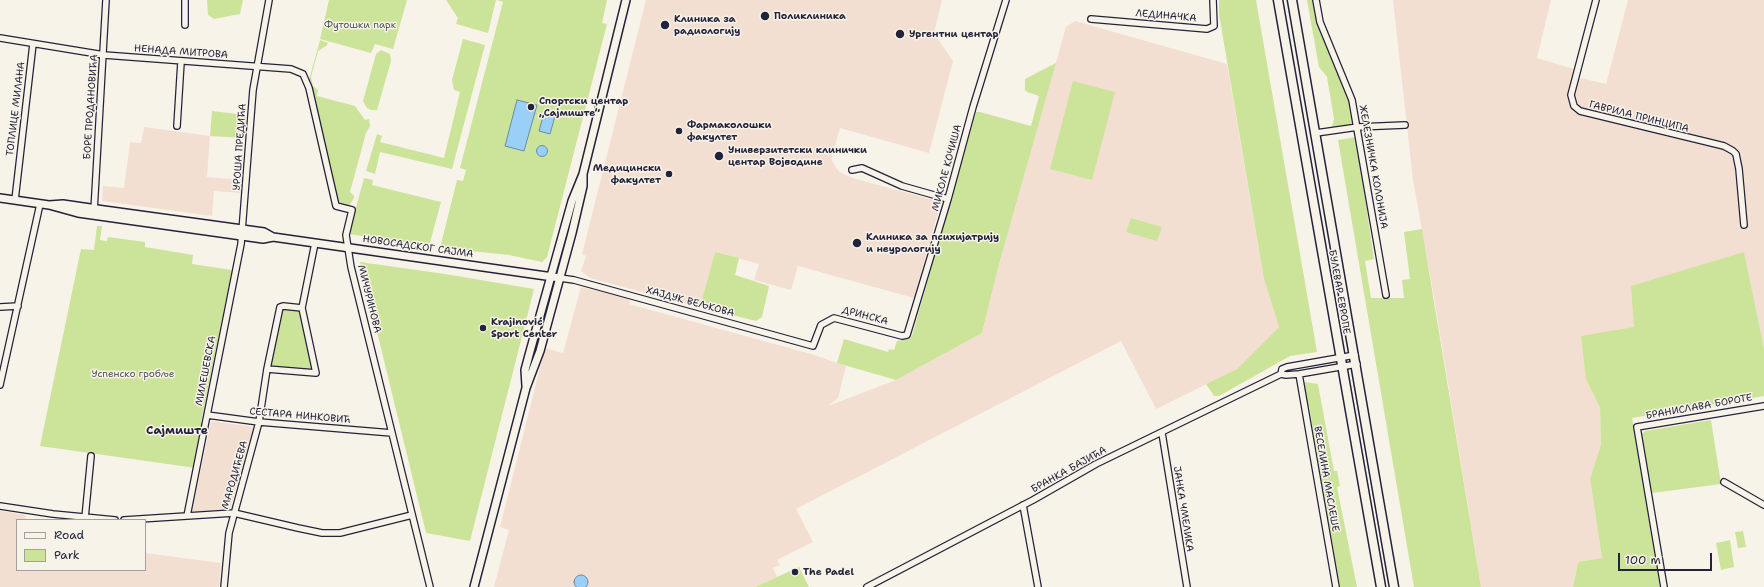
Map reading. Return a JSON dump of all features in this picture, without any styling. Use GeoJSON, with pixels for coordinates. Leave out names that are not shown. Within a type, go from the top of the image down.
{"type":"FeatureCollection","features":[{"type":"Feature","properties":{"kind":"main road","name":"БУЛЕВАР ЕВРОПЕ"},"geometry":{"type":"LineString","coordinates":[[1278,0],[1381,587]]}},
{"type":"Feature","properties":{"kind":"main road","name":"БУЛЕВАР ЕВРОПЕ"},"geometry":{"type":"LineString","coordinates":[[1292,0],[1355,355],[1394,587]]}},
{"type":"Feature","properties":{"kind":"street","name":"БОРЕ ПРОДАНОВИЋА"},"geometry":{"type":"LineString","coordinates":[[94,212],[106,0]]}},
{"type":"Feature","properties":{"kind":"street"},"geometry":{"type":"LineString","coordinates":[[185,0],[185,25]]}},
{"type":"Feature","properties":{"kind":"street","name":"УРОША ПРЕДИЋА"},"geometry":{"type":"LineString","coordinates":[[242,233],[253,90],[269,0]]}},
{"type":"Feature","properties":{"kind":"street"},"geometry":{"type":"LineString","coordinates":[[526,388],[525,370],[572,201],[583,174],[626,0]]}},
{"type":"Feature","properties":{"kind":"street","name":"МИКОЛЕ КОЧИША"},"geometry":{"type":"LineString","coordinates":[[902,336],[907,335],[910,330],[948,199],[972,107],[1006,0]]}},
{"type":"Feature","properties":{"kind":"street","name":"ЛЕДИНАЧКА"},"geometry":{"type":"LineString","coordinates":[[1091,19],[1207,29],[1214,26],[1212,0]]}},
{"type":"Feature","properties":{"kind":"street","name":"ЖЕЛЕЗНИЧКА КОЛОНИЈА"},"geometry":{"type":"LineString","coordinates":[[1316,0],[1320,22],[1352,100],[1358,127],[1386,295]]}},
{"type":"Feature","properties":{"kind":"street","name":"ГАВРИЛА ПРИНЦИПА"},"geometry":{"type":"LineString","coordinates":[[1596,0],[1571,95],[1574,106],[1580,111],[1724,146],[1733,151],[1736,154],[1739,169],[1744,225]]}},
{"type":"Feature","properties":{"kind":"street","name":"НЕНАДА МИТРОВА"},"geometry":{"type":"LineString","coordinates":[[0,38],[104,55],[181,62],[257,66]]}},
{"type":"Feature","properties":{"kind":"street","name":"ТОПЛИЦЕ МИЛАНА"},"geometry":{"type":"LineString","coordinates":[[15,200],[33,44]]}},
{"type":"Feature","properties":{"kind":"street"},"geometry":{"type":"LineString","coordinates":[[177,126],[181,62]]}},
{"type":"Feature","properties":{"kind":"street","name":"МИЧУРИНОВА"},"geometry":{"type":"LineString","coordinates":[[257,66],[291,68],[303,74],[306,79],[336,206],[352,210],[346,235],[351,267],[430,587]]}},
{"type":"Feature","properties":{"kind":"street"},"geometry":{"type":"LineString","coordinates":[[1316,133],[1358,127],[1405,126]]}},
{"type":"Feature","properties":{"kind":"street"},"geometry":{"type":"LineString","coordinates":[[852,170],[862,168],[902,186],[948,199]]}},
{"type":"Feature","properties":{"kind":"street"},"geometry":{"type":"LineString","coordinates":[[474,587],[526,388],[540,351],[560,278],[584,186],[583,174]]}},
{"type":"Feature","properties":{"kind":"street","name":"НОВОСАДСКОГ САЈМА"},"geometry":{"type":"LineString","coordinates":[[0,198],[49,205],[62,210],[94,212],[242,233],[263,239],[273,237],[560,278]]}},
{"type":"Feature","properties":{"kind":"street"},"geometry":{"type":"LineString","coordinates":[[0,385],[40,204]]}},
{"type":"Feature","properties":{"kind":"street","name":"МИЛЕШЕВСКА"},"geometry":{"type":"LineString","coordinates":[[187,516],[242,233]]}},
{"type":"Feature","properties":{"kind":"street"},"geometry":{"type":"LineString","coordinates":[[269,369],[316,373],[302,308],[315,243]]}},
{"type":"Feature","properties":{"kind":"street","name":"ХАЈДУК ВЕЉКОВА"},"geometry":{"type":"LineString","coordinates":[[560,278],[574,280],[813,346],[815,345]]}},
{"type":"Feature","properties":{"kind":"street"},"geometry":{"type":"LineString","coordinates":[[0,307],[18,306]]}},
{"type":"Feature","properties":{"kind":"street","name":"МАРОДИЋЕВА"},"geometry":{"type":"LineString","coordinates":[[224,587],[227,547],[234,513],[259,422],[280,307],[302,308]]}},
{"type":"Feature","properties":{"kind":"street","name":"ДРИНСКА"},"geometry":{"type":"LineString","coordinates":[[815,345],[821,325],[834,318],[902,336]]}},
{"type":"Feature","properties":{"kind":"street","name":"БРАНКА БАЈИЋА"},"geometry":{"type":"LineString","coordinates":[[1281,374],[1282,369],[1287,367],[1355,355]]}},
{"type":"Feature","properties":{"kind":"street","name":"БРАНКА БАЈИЋА"},"geometry":{"type":"LineString","coordinates":[[866,587],[1023,506],[1096,464],[1281,374],[1299,374],[1356,364]]}},
{"type":"Feature","properties":{"kind":"street","name":"ВЕСЕЛИНА МАСЛЕШЕ"},"geometry":{"type":"LineString","coordinates":[[1299,374],[1336,587]]}},
{"type":"Feature","properties":{"kind":"street","name":"БРАНИСЛАВА БОРОТЕ"},"geometry":{"type":"LineString","coordinates":[[1664,587],[1636,427],[1764,406]]}},
{"type":"Feature","properties":{"kind":"street","name":"СЕСТАРА НИНКОВИЋ"},"geometry":{"type":"LineString","coordinates":[[207,414],[259,422],[392,432]]}},
{"type":"Feature","properties":{"kind":"street","name":"ЈАНКА ЧМЕЛИКА"},"geometry":{"type":"LineString","coordinates":[[1162,433],[1187,587]]}},
{"type":"Feature","properties":{"kind":"street"},"geometry":{"type":"LineString","coordinates":[[85,518],[91,456]]}},
{"type":"Feature","properties":{"kind":"street"},"geometry":{"type":"LineString","coordinates":[[1724,482],[1764,505]]}},
{"type":"Feature","properties":{"kind":"street"},"geometry":{"type":"LineString","coordinates":[[0,506],[100,519]]}},
{"type":"Feature","properties":{"kind":"street"},"geometry":{"type":"LineString","coordinates":[[1023,506],[1038,587]]}},
{"type":"Feature","properties":{"kind":"street"},"geometry":{"type":"LineString","coordinates":[[140,519],[234,513],[322,533],[340,533],[412,515]]}},
{"type":"Feature","properties":{"kind":"shaded area","name":"Универзитетски клинички центар Војводине"},"geometry":{"type":"Polygon","coordinates":[[[646,0],[942,0],[934,33],[953,61],[929,153],[840,128],[831,159],[839,172],[856,179],[941,202],[914,298],[798,266],[791,290],[754,280],[759,264],[715,252],[700,308],[590,278],[581,271],[586,256],[582,254],[646,0]]]}},
{"type":"Feature","properties":{"kind":"shaded area"},"geometry":{"type":"Polygon","coordinates":[[[1393,0],[1551,0],[1537,58],[1574,69],[1572,76],[1606,84],[1628,0],[1764,0],[1764,348],[1744,253],[1634,327],[1586,379],[1600,408],[1601,444],[1590,479],[1602,558],[1578,562],[1573,587],[1481,587],[1434,297],[1413,180],[1393,0]]]}},
{"type":"Feature","properties":{"kind":"shaded area"},"geometry":{"type":"Polygon","coordinates":[[[1075,21],[1227,64],[1264,279],[1279,327],[1237,369],[1156,409],[1121,341],[796,509],[813,542],[777,560],[780,565],[773,568],[777,577],[755,587],[494,587],[509,530],[500,527],[545,348],[563,353],[581,287],[630,299],[629,304],[811,354],[846,366],[838,398],[828,406],[896,380],[982,333],[998,268],[1066,27],[1075,21]]]}},
{"type":"Feature","properties":{"kind":"shaded area"},"geometry":{"type":"Polygon","coordinates":[[[144,127],[210,136],[207,177],[242,180],[241,193],[214,191],[212,216],[102,201],[103,186],[124,188],[130,142],[141,143],[144,127]]]}},
{"type":"Feature","properties":{"kind":"shaded area"},"geometry":{"type":"Polygon","coordinates":[[[211,421],[254,427],[230,509],[192,512],[211,421]]]}},
{"type":"Feature","properties":{"kind":"shaded area"},"geometry":{"type":"Polygon","coordinates":[[[0,511],[26,515],[25,519],[16,519],[16,571],[146,571],[146,553],[221,563],[219,587],[0,587],[0,511]]]}},
{"type":"Feature","properties":{"kind":"green space"},"geometry":{"type":"Polygon","coordinates":[[[207,0],[243,0],[240,14],[214,19],[208,15],[207,0]]]}},
{"type":"Feature","properties":{"kind":"green space","name":"Футошки парк"},"geometry":{"type":"Polygon","coordinates":[[[329,0],[407,0],[393,49],[375,44],[371,53],[320,39],[329,0]]]}},
{"type":"Feature","properties":{"kind":"green space"},"geometry":{"type":"Polygon","coordinates":[[[446,0],[496,0],[488,33],[456,24],[458,18],[446,0]]]}},
{"type":"Feature","properties":{"kind":"green space","name":"Спортски центар „Сајмиште”"},"geometry":{"type":"Polygon","coordinates":[[[497,0],[607,0],[602,23],[607,24],[547,257],[542,262],[509,255],[440,248],[457,180],[463,181],[466,170],[460,168],[503,2],[497,0]]]}},
{"type":"Feature","properties":{"kind":"green space"},"geometry":{"type":"Polygon","coordinates":[[[1219,0],[1256,0],[1317,352],[1290,356],[1219,396],[1214,396],[1206,384],[1237,369],[1279,327],[1264,279],[1219,14],[1219,0]]]}},
{"type":"Feature","properties":{"kind":"green space"},"geometry":{"type":"Polygon","coordinates":[[[1307,0],[1313,0],[1317,23],[1349,102],[1354,125],[1332,127],[1334,119],[1327,77],[1319,67],[1307,0]]]}},
{"type":"Feature","properties":{"kind":"green space"},"geometry":{"type":"Polygon","coordinates":[[[463,39],[485,45],[452,169],[380,152],[375,174],[366,171],[377,134],[382,136],[380,142],[444,158],[460,92],[454,90],[452,80],[463,39]]]}},
{"type":"Feature","properties":{"kind":"green space"},"geometry":{"type":"Polygon","coordinates":[[[320,40],[328,43],[318,51],[311,77],[313,86],[318,90],[317,96],[355,106],[365,120],[369,119],[370,126],[366,133],[350,192],[354,198],[349,206],[338,202],[309,80],[320,40]]]}},
{"type":"Feature","properties":{"kind":"green space"},"geometry":{"type":"Polygon","coordinates":[[[381,50],[390,54],[391,61],[377,110],[371,110],[367,108],[363,101],[376,54],[381,50]]]}},
{"type":"Feature","properties":{"kind":"green space"},"geometry":{"type":"Polygon","coordinates":[[[1056,63],[998,268],[982,333],[896,380],[837,363],[844,339],[888,352],[889,349],[894,350],[897,341],[908,339],[912,336],[976,112],[1031,126],[1039,96],[1025,90],[1025,79],[1056,63]]]}},
{"type":"Feature","properties":{"kind":"green space"},"geometry":{"type":"Polygon","coordinates":[[[1073,81],[1115,92],[1092,180],[1050,169],[1073,81]]]}},
{"type":"Feature","properties":{"kind":"green space"},"geometry":{"type":"Polygon","coordinates":[[[212,111],[246,115],[245,138],[210,136],[212,111]]]}},
{"type":"Feature","properties":{"kind":"green space"},"geometry":{"type":"Polygon","coordinates":[[[1356,137],[1374,259],[1365,261],[1371,298],[1404,298],[1402,280],[1410,279],[1404,232],[1422,229],[1481,587],[1414,587],[1338,140],[1356,137]]]}},
{"type":"Feature","properties":{"kind":"green space"},"geometry":{"type":"Polygon","coordinates":[[[364,178],[373,180],[372,185],[441,202],[429,246],[349,234],[364,178]]]}},
{"type":"Feature","properties":{"kind":"green space"},"geometry":{"type":"Polygon","coordinates":[[[1131,218],[1162,227],[1157,241],[1126,232],[1131,218]]]}},
{"type":"Feature","properties":{"kind":"green space","name":"Успенско гробље"},"geometry":{"type":"Polygon","coordinates":[[[97,226],[102,226],[100,240],[107,241],[108,237],[145,242],[145,247],[193,255],[192,264],[232,270],[201,422],[204,423],[196,468],[40,446],[81,249],[94,250],[97,226]]]}},
{"type":"Feature","properties":{"kind":"green space"},"geometry":{"type":"Polygon","coordinates":[[[715,252],[739,258],[735,275],[769,286],[762,317],[756,321],[700,307],[715,252]]]}},
{"type":"Feature","properties":{"kind":"green space"},"geometry":{"type":"Polygon","coordinates":[[[1744,252],[1764,348],[1764,396],[1632,418],[1660,587],[1573,587],[1578,562],[1602,558],[1590,479],[1601,444],[1600,408],[1586,379],[1581,336],[1634,327],[1631,286],[1744,252]]]}},
{"type":"Feature","properties":{"kind":"green space"},"geometry":{"type":"Polygon","coordinates":[[[360,262],[534,289],[470,541],[426,533],[360,262]]]}},
{"type":"Feature","properties":{"kind":"green space"},"geometry":{"type":"Polygon","coordinates":[[[302,308],[312,369],[311,371],[268,369],[280,309],[302,308]]]}},
{"type":"Feature","properties":{"kind":"green space"},"geometry":{"type":"Polygon","coordinates":[[[1297,381],[1318,384],[1334,471],[1337,471],[1340,486],[1337,487],[1357,587],[1340,587],[1309,406],[1306,407],[1297,381]]]}},
{"type":"Feature","properties":{"kind":"green space"},"geometry":{"type":"Polygon","coordinates":[[[1711,420],[1721,484],[1652,493],[1641,438],[1642,434],[1645,431],[1711,420]]]}},
{"type":"Feature","properties":{"kind":"green space"},"geometry":{"type":"Polygon","coordinates":[[[1743,531],[1746,547],[1738,548],[1735,532],[1743,531]]]}},
{"type":"Feature","properties":{"kind":"green space"},"geometry":{"type":"Polygon","coordinates":[[[1730,540],[1734,567],[1721,570],[1716,543],[1730,540]]]}},
{"type":"Feature","properties":{"kind":"green space","name":"The Padel"},"geometry":{"type":"Polygon","coordinates":[[[799,567],[809,587],[755,587],[799,567]]]}},
{"type":"Feature","properties":{"kind":"water"},"geometry":{"type":"Polygon","coordinates":[[[517,100],[537,105],[524,151],[505,146],[517,100]]]}},
{"type":"Feature","properties":{"kind":"water"},"geometry":{"type":"Polygon","coordinates":[[[544,113],[555,116],[550,134],[539,131],[544,113]]]}},
{"type":"Feature","properties":{"kind":"water"},"geometry":{"type":"Polygon","coordinates":[[[540,146],[544,146],[546,147],[546,155],[540,156],[537,153],[537,149],[540,146]]]}},
{"type":"Feature","properties":{"kind":"water"},"geometry":{"type":"Polygon","coordinates":[[[581,575],[587,579],[588,582],[586,587],[576,587],[574,582],[576,577],[581,575]]]}},
{"type":"Feature","properties":{"kind":"place","name":"Поликлиника"},"geometry":{"type":"Point","coordinates":[765,16]}},
{"type":"Feature","properties":{"kind":"place","name":"Клиника за радиологију"},"geometry":{"type":"Point","coordinates":[665,25]}},
{"type":"Feature","properties":{"kind":"place","name":"Ургентни центар"},"geometry":{"type":"Point","coordinates":[900,34]}},
{"type":"Feature","properties":{"kind":"place","name":"Спортски центар „Сајмиште”"},"geometry":{"type":"Point","coordinates":[531,107]}},
{"type":"Feature","properties":{"kind":"place","name":"Фармаколошки факултет"},"geometry":{"type":"Point","coordinates":[679,131]}},
{"type":"Feature","properties":{"kind":"place","name":"Универзитетски клинички центар Војводине"},"geometry":{"type":"Point","coordinates":[719,156]}},
{"type":"Feature","properties":{"kind":"place","name":"Медицински факултет"},"geometry":{"type":"Point","coordinates":[669,174]}},
{"type":"Feature","properties":{"kind":"place","name":"Клиника за психијатрију и неурологију"},"geometry":{"type":"Point","coordinates":[857,243]}},
{"type":"Feature","properties":{"kind":"place","name":"Krajinović Sport Center"},"geometry":{"type":"Point","coordinates":[483,328]}},
{"type":"Feature","properties":{"kind":"place","name":"The Padel"},"geometry":{"type":"Point","coordinates":[795,572]}},
{"type":"Feature","properties":{"kind":"district","name":"Сајмиште"},"geometry":{"type":"Point","coordinates":[177,431]}}]}
